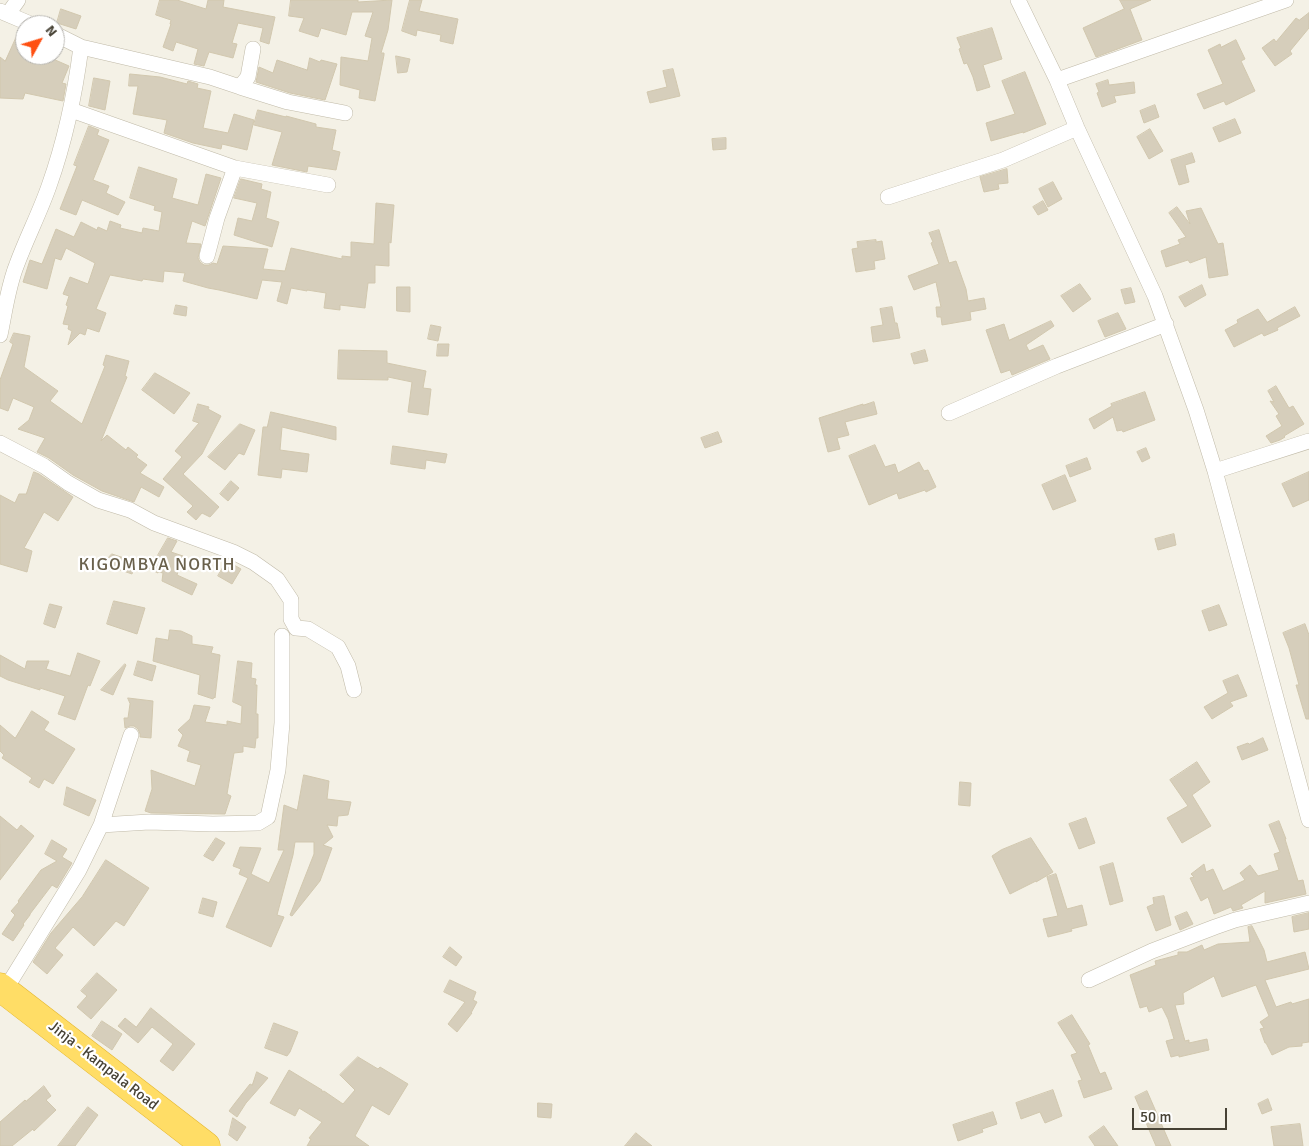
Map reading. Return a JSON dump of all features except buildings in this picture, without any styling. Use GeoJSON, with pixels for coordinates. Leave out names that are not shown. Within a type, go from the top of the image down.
{"type":"FeatureCollection","features":[{"type":"Feature","properties":{"kind":"highway","name":"Jinja - Kampala Road"},"geometry":{"type":"LineString","coordinates":[[2,989],[206,1146]]}},
{"type":"Feature","properties":{"kind":"street"},"geometry":{"type":"LineString","coordinates":[[4,13],[18,0]]}},
{"type":"Feature","properties":{"kind":"street"},"geometry":{"type":"LineString","coordinates":[[1018,0],[1057,80],[1166,324],[1215,471],[1309,820]]}},
{"type":"Feature","properties":{"kind":"street"},"geometry":{"type":"LineString","coordinates":[[1057,80],[1286,0]]}},
{"type":"Feature","properties":{"kind":"street"},"geometry":{"type":"LineString","coordinates":[[65,39],[80,47],[210,77],[288,102],[345,112]]}},
{"type":"Feature","properties":{"kind":"street"},"geometry":{"type":"LineString","coordinates":[[0,335],[16,266],[49,186],[71,110],[80,47]]}},
{"type":"Feature","properties":{"kind":"street"},"geometry":{"type":"LineString","coordinates":[[240,87],[248,77],[253,49]]}},
{"type":"Feature","properties":{"kind":"street"},"geometry":{"type":"LineString","coordinates":[[71,110],[235,168],[328,185]]}},
{"type":"Feature","properties":{"kind":"street"},"geometry":{"type":"LineString","coordinates":[[888,197],[1003,160],[1077,128]]}},
{"type":"Feature","properties":{"kind":"street"},"geometry":{"type":"LineString","coordinates":[[206,256],[235,168]]}},
{"type":"Feature","properties":{"kind":"street"},"geometry":{"type":"LineString","coordinates":[[949,413],[1057,366],[1166,324]]}},
{"type":"Feature","properties":{"kind":"street"},"geometry":{"type":"LineString","coordinates":[[1215,471],[1309,441]]}},
{"type":"Feature","properties":{"kind":"street"},"geometry":{"type":"LineString","coordinates":[[0,443],[44,466],[68,484],[98,500],[130,510],[154,523],[233,552],[277,579],[291,600],[291,619],[296,628],[308,629],[338,647],[348,666],[354,690]]}},
{"type":"Feature","properties":{"kind":"street"},"geometry":{"type":"LineString","coordinates":[[100,825],[149,822],[258,823],[268,817],[278,770],[282,723],[282,636]]}},
{"type":"Feature","properties":{"kind":"street"},"geometry":{"type":"LineString","coordinates":[[2,989],[80,870],[100,825],[132,735]]}},
{"type":"Feature","properties":{"kind":"street"},"geometry":{"type":"LineString","coordinates":[[1089,980],[1152,951],[1215,927],[1235,920],[1309,903]]}},
{"type":"Feature","properties":{"kind":"district","name":"KIGOMBYA NORTH"},"geometry":{"type":"Point","coordinates":[157,565]}}]}
